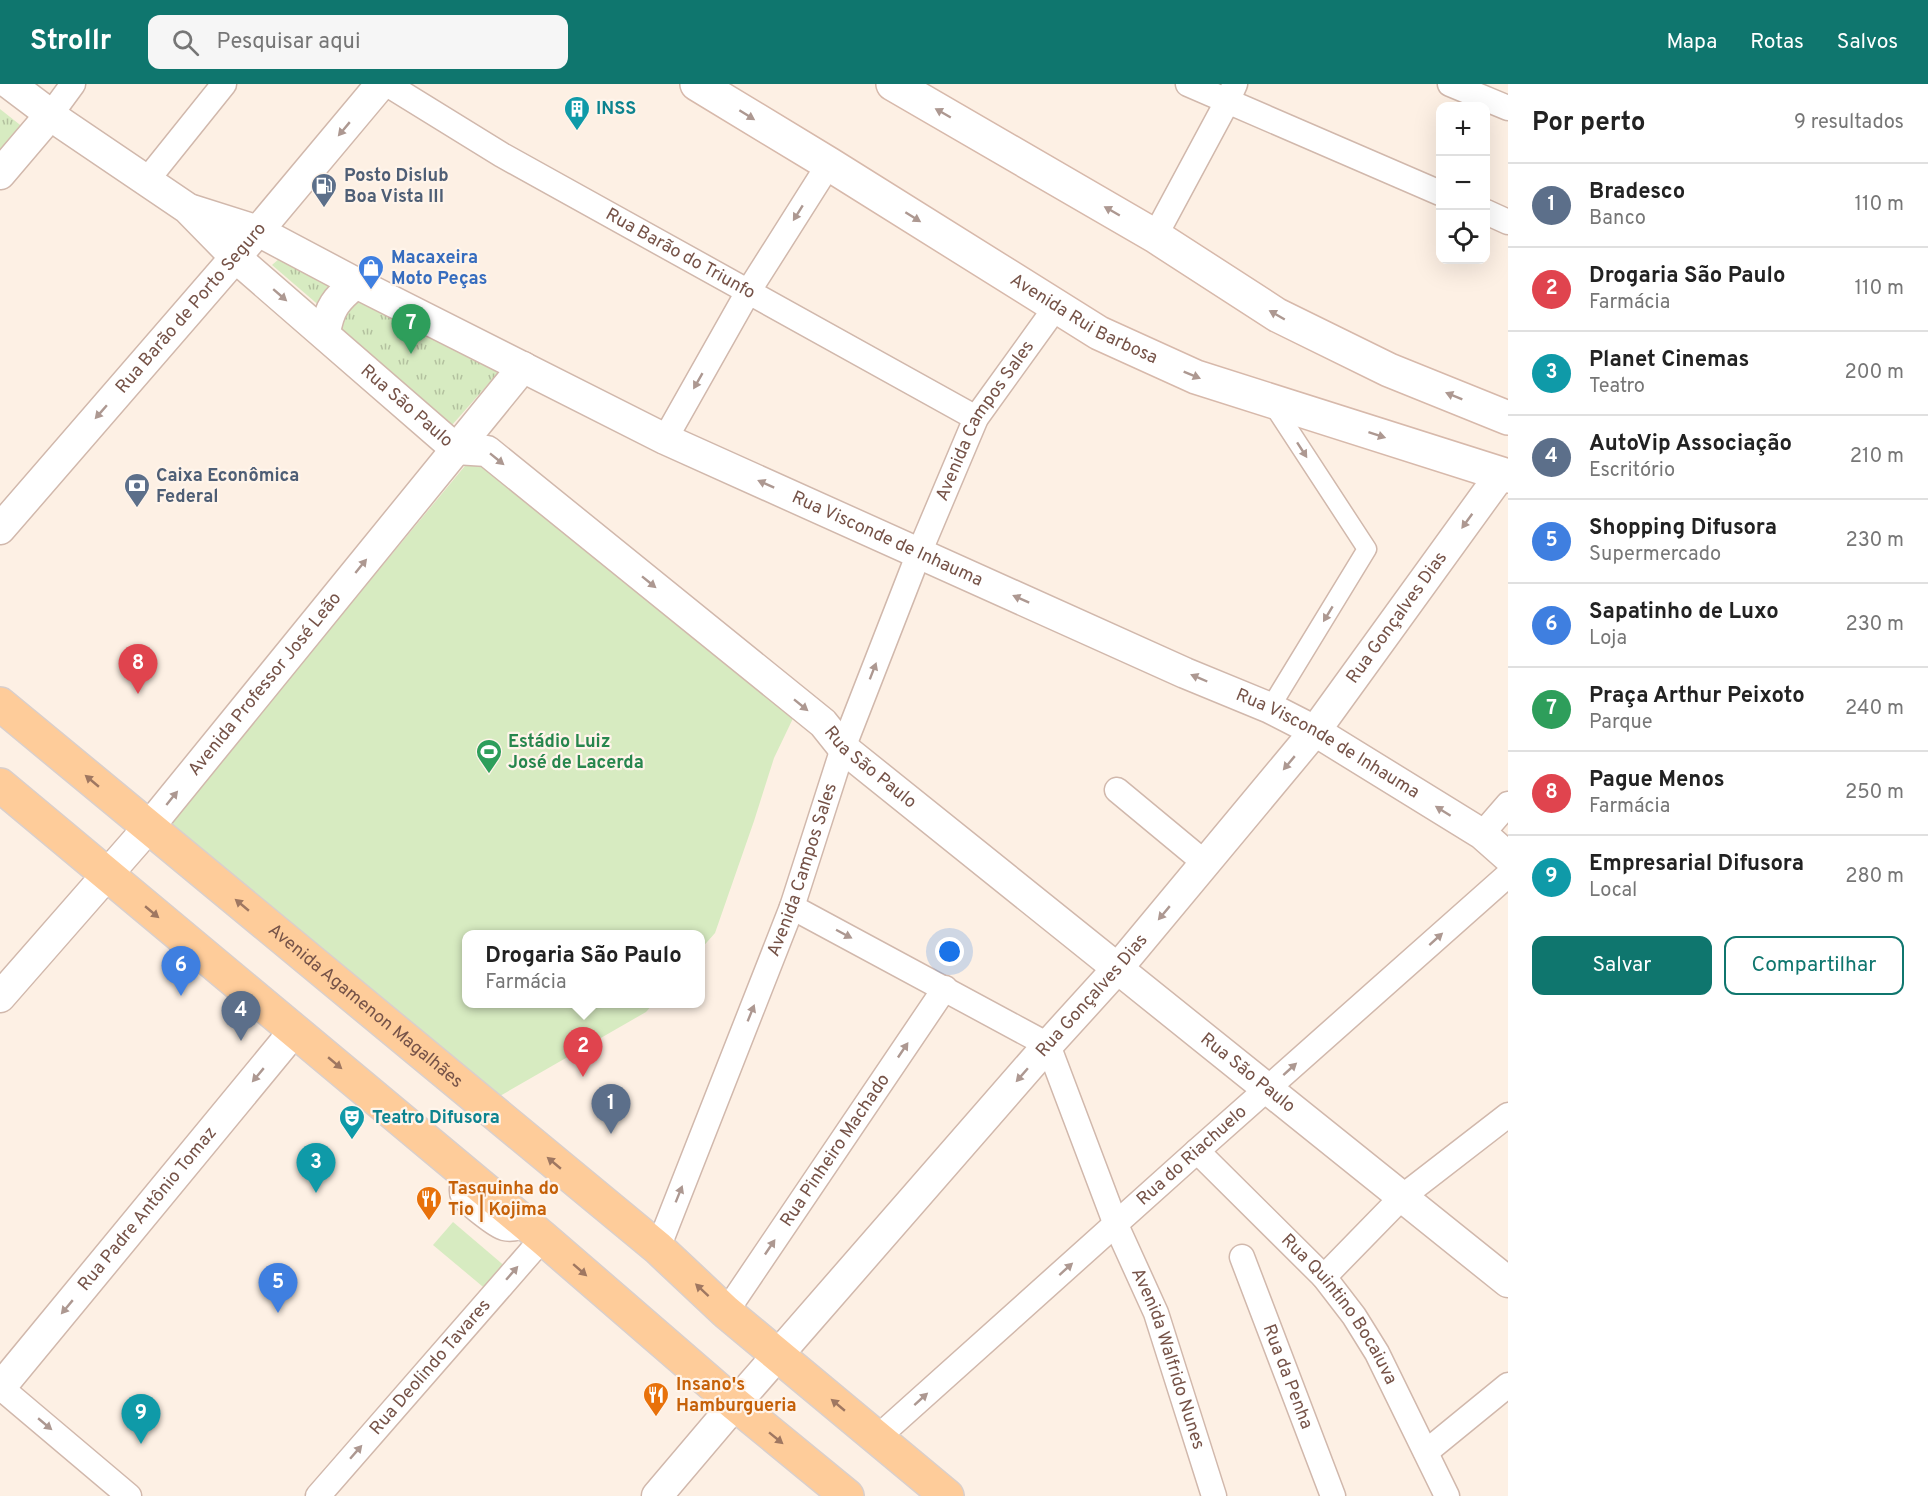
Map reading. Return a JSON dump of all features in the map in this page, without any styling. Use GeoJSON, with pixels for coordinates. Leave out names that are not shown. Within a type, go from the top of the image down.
{"type":"FeatureCollection","features":[{"type":"Feature","properties":{"kind":"main road","name":"Avenida Rui Barbosa"},"geometry":{"type":"LineString","coordinates":[[697,84],[1099,333],[1196,377],[1504,475]]}},
{"type":"Feature","properties":{"kind":"main road"},"geometry":{"type":"LineString","coordinates":[[893,84],[1155,236],[1277,315],[1389,370],[1507,416]]}},
{"type":"Feature","properties":{"kind":"main road","name":"Avenida Agamenon Magalhães"},"geometry":{"type":"LineString","coordinates":[[0,704],[658,1248],[726,1312],[947,1496]]}},
{"type":"Feature","properties":{"kind":"main road"},"geometry":{"type":"LineString","coordinates":[[0,785],[465,1172],[735,1404],[847,1496]]}},
{"type":"Feature","properties":{"kind":"street"},"geometry":{"type":"LineString","coordinates":[[0,96],[10,84],[187,208]]}},
{"type":"Feature","properties":{"kind":"street"},"geometry":{"type":"LineString","coordinates":[[0,174],[51,114],[73,84]]}},
{"type":"Feature","properties":{"kind":"street"},"geometry":{"type":"LineString","coordinates":[[147,180],[224,84]]}},
{"type":"Feature","properties":{"kind":"street","name":"Rua Barão de Porto Seguro"},"geometry":{"type":"LineString","coordinates":[[0,529],[258,231],[381,84]]}},
{"type":"Feature","properties":{"kind":"street","name":"Rua Barão do Triunfo"},"geometry":{"type":"LineString","coordinates":[[387,84],[512,160],[976,418]]}},
{"type":"Feature","properties":{"kind":"street"},"geometry":{"type":"LineString","coordinates":[[1188,84],[1231,93],[1436,191]]}},
{"type":"Feature","properties":{"kind":"street"},"geometry":{"type":"LineString","coordinates":[[1450,84],[1508,108]]}},
{"type":"Feature","properties":{"kind":"street"},"geometry":{"type":"LineString","coordinates":[[1155,236],[1231,93]]}},
{"type":"Feature","properties":{"kind":"street"},"geometry":{"type":"LineString","coordinates":[[664,439],[748,292],[829,164]]}},
{"type":"Feature","properties":{"kind":"street","name":"Rua Visconde de Inhauma"},"geometry":{"type":"LineString","coordinates":[[187,208],[258,231],[664,439],[1185,673],[1270,708],[1315,731],[1482,834],[1508,856]]}},
{"type":"Feature","properties":{"kind":"street","name":"Rua São Paulo"},"geometry":{"type":"LineString","coordinates":[[187,208],[235,257],[456,449],[487,451],[823,723],[843,748],[1508,1282]]}},
{"type":"Feature","properties":{"kind":"street"},"geometry":{"type":"LineString","coordinates":[[1490,214],[1508,222]]}},
{"type":"Feature","properties":{"kind":"street"},"geometry":{"type":"LineString","coordinates":[[325,333],[331,307],[356,283]]}},
{"type":"Feature","properties":{"kind":"street","name":"Avenida Campos Sales"},"geometry":{"type":"LineString","coordinates":[[658,1248],[792,907],[843,748],[919,553],[976,418],[1056,307]]}},
{"type":"Feature","properties":{"kind":"street","name":"Avenida Professor José Leão"},"geometry":{"type":"LineString","coordinates":[[0,997],[148,828],[523,367]]}},
{"type":"Feature","properties":{"kind":"street"},"geometry":{"type":"LineString","coordinates":[[1270,401],[1367,549],[1270,708]]}},
{"type":"Feature","properties":{"kind":"street","name":"Rua Gonçalves Dias"},"geometry":{"type":"LineString","coordinates":[[657,1496],[1048,1045],[1117,969],[1315,731],[1504,475]]}},
{"type":"Feature","properties":{"kind":"street"},"geometry":{"type":"LineString","coordinates":[[1117,790],[1205,863]]}},
{"type":"Feature","properties":{"kind":"street"},"geometry":{"type":"LineString","coordinates":[[1482,834],[1508,804]]}},
{"type":"Feature","properties":{"kind":"street","name":"Rua do Riachuelo"},"geometry":{"type":"LineString","coordinates":[[878,1438],[1197,1150],[1508,875]]}},
{"type":"Feature","properties":{"kind":"street"},"geometry":{"type":"LineString","coordinates":[[792,907],[1048,1045]]}},
{"type":"Feature","properties":{"kind":"street","name":"Rua Pinheiro Machado"},"geometry":{"type":"LineString","coordinates":[[726,1312],[945,988]]}},
{"type":"Feature","properties":{"kind":"street","name":"Rua Padre Antônio Tomaz"},"geometry":{"type":"LineString","coordinates":[[0,1387],[295,1030]]}},
{"type":"Feature","properties":{"kind":"street","name":"Avenida Walfrido Nunes"},"geometry":{"type":"LineString","coordinates":[[1048,1045],[1116,1225],[1155,1313],[1214,1496]]}},
{"type":"Feature","properties":{"kind":"street"},"geometry":{"type":"LineString","coordinates":[[1324,1277],[1402,1197],[1508,1115]]}},
{"type":"Feature","properties":{"kind":"street","name":"Rua Quintino Bocaiuva"},"geometry":{"type":"LineString","coordinates":[[1197,1150],[1324,1277],[1354,1316],[1377,1353],[1447,1496]]}},
{"type":"Feature","properties":{"kind":"street","name":"Rua Deolindo Tavares"},"geometry":{"type":"LineString","coordinates":[[318,1496],[536,1232]]}},
{"type":"Feature","properties":{"kind":"street","name":"Rua da Penha"},"geometry":{"type":"LineString","coordinates":[[1242,1257],[1334,1496]]}},
{"type":"Feature","properties":{"kind":"street"},"geometry":{"type":"LineString","coordinates":[[1426,1452],[1508,1385]]}},
{"type":"Feature","properties":{"kind":"street"},"geometry":{"type":"LineString","coordinates":[[0,1387],[129,1496]]}},
{"type":"Feature","properties":{"kind":"green space"},"geometry":{"type":"Polygon","coordinates":[[[0,109],[24,128],[0,157],[0,109]]]}},
{"type":"Feature","properties":{"kind":"green space"},"geometry":{"type":"Polygon","coordinates":[[[280,258],[337,289],[322,308],[272,265],[280,258]]]}},
{"type":"Feature","properties":{"kind":"green space"},"geometry":{"type":"Polygon","coordinates":[[[371,299],[498,373],[445,433],[336,335],[344,307],[371,299]]]}},
{"type":"Feature","properties":{"kind":"green space","name":"Estádio Luiz José de Lacerda"},"geometry":{"type":"Polygon","coordinates":[[[474,455],[797,710],[774,758],[715,933],[705,944],[705,930],[462,930],[462,1008],[650,1008],[493,1100],[169,823],[474,455]]]}},
{"type":"Feature","properties":{"kind":"green space"},"geometry":{"type":"Polygon","coordinates":[[[453,1222],[507,1268],[488,1291],[433,1245],[453,1222]]]}},
{"type":"Feature","properties":{"kind":"place","name":"INSS"},"geometry":{"type":"Point","coordinates":[577,132]}},
{"type":"Feature","properties":{"kind":"place","name":"Posto Dislub Boa Vista III"},"geometry":{"type":"Point","coordinates":[324,209]}},
{"type":"Feature","properties":{"kind":"place","name":"Macaxeira Moto Peças"},"geometry":{"type":"Point","coordinates":[371,291]}},
{"type":"Feature","properties":{"kind":"place","name":"Praça Arthur Peixoto"},"geometry":{"type":"Point","coordinates":[411,354]}},
{"type":"Feature","properties":{"kind":"place","name":"Caixa Econômica Federal"},"geometry":{"type":"Point","coordinates":[137,509]}},
{"type":"Feature","properties":{"kind":"place","name":"Pague Menos"},"geometry":{"type":"Point","coordinates":[138,694]}},
{"type":"Feature","properties":{"kind":"place","name":"Estádio Luiz José de Lacerda"},"geometry":{"type":"Point","coordinates":[489,775]}},
{"type":"Feature","properties":{"kind":"place","name":"Sapatinho de Luxo"},"geometry":{"type":"Point","coordinates":[181,996]}},
{"type":"Feature","properties":{"kind":"place","name":"AutoVip Associação"},"geometry":{"type":"Point","coordinates":[241,1041]}},
{"type":"Feature","properties":{"kind":"place","name":"Drogaria São Paulo"},"geometry":{"type":"Point","coordinates":[583,1077]}},
{"type":"Feature","properties":{"kind":"place","name":"Bradesco"},"geometry":{"type":"Point","coordinates":[611,1134]}},
{"type":"Feature","properties":{"kind":"place","name":"Teatro Difusora"},"geometry":{"type":"Point","coordinates":[352,1141]}},
{"type":"Feature","properties":{"kind":"place","name":"Planet Cinemas"},"geometry":{"type":"Point","coordinates":[316,1193]}},
{"type":"Feature","properties":{"kind":"place","name":"Tasquinha do Tio | Kojima"},"geometry":{"type":"Point","coordinates":[429,1222]}},
{"type":"Feature","properties":{"kind":"place","name":"Shopping Difusora"},"geometry":{"type":"Point","coordinates":[278,1313]}},
{"type":"Feature","properties":{"kind":"place","name":"Insano's Hamburgueria"},"geometry":{"type":"Point","coordinates":[656,1418]}},
{"type":"Feature","properties":{"kind":"place","name":"Empresarial Difusora"},"geometry":{"type":"Point","coordinates":[141,1444]}}]}
